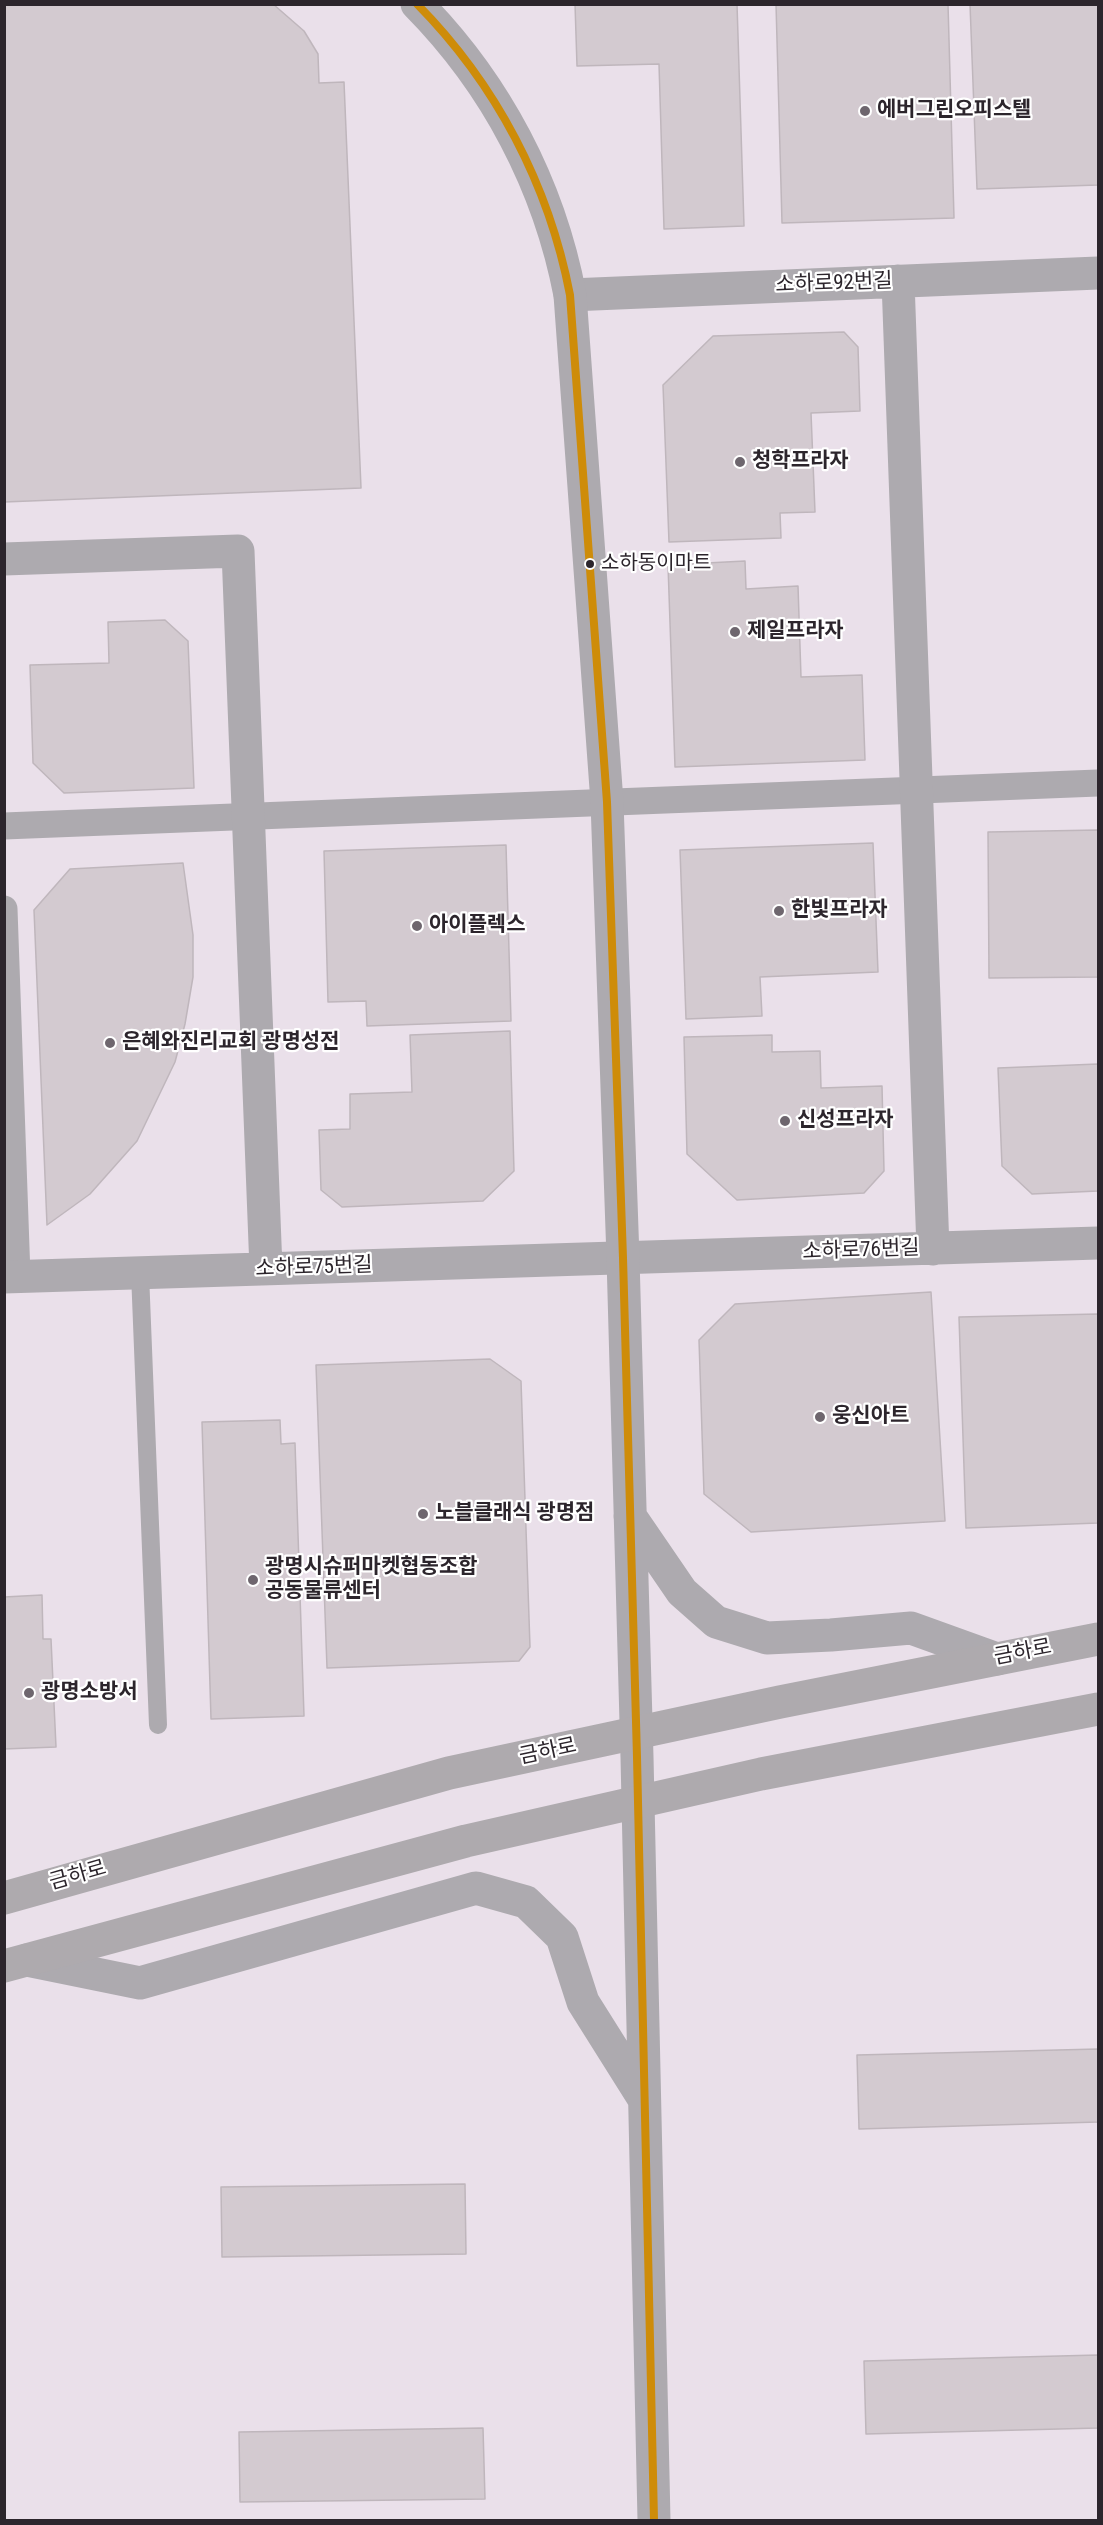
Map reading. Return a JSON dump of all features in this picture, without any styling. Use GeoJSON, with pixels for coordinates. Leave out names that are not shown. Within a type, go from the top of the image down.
{"type":"FeatureCollection","features":[{"type":"Feature","properties":{"kind":"main road","name":"금하로"},"geometry":{"type":"LineString","coordinates":[[4,1898],[449,1773],[1098,1639]]}},
{"type":"Feature","properties":{"kind":"main road"},"geometry":{"type":"LineString","coordinates":[[16,1963],[466,1841],[761,1774],[1098,1709]]}},
{"type":"Feature","properties":{"kind":"street"},"geometry":{"type":"LineString","coordinates":[[417,4],[440,27],[487,89],[520,146],[545,201],[563,259],[570,295],[607,802],[623,1258],[638,1802],[654,2520]]}},
{"type":"Feature","properties":{"kind":"street","name":"소하로92번길"},"geometry":{"type":"LineString","coordinates":[[570,295],[1098,273]]}},
{"type":"Feature","properties":{"kind":"street"},"geometry":{"type":"LineString","coordinates":[[898,281],[933,1249]]}},
{"type":"Feature","properties":{"kind":"street"},"geometry":{"type":"LineString","coordinates":[[4,559],[238,551],[266,1269]]}},
{"type":"Feature","properties":{"kind":"street"},"geometry":{"type":"LineString","coordinates":[[4,826],[1098,783]]}},
{"type":"Feature","properties":{"kind":"street"},"geometry":{"type":"LineString","coordinates":[[4,909],[11,1277]]}},
{"type":"Feature","properties":{"kind":"street","name":"소하로76번길"},"geometry":{"type":"LineString","coordinates":[[623,1258],[1098,1243]]}},
{"type":"Feature","properties":{"kind":"street","name":"소하로75번길"},"geometry":{"type":"LineString","coordinates":[[11,1277],[623,1258]]}},
{"type":"Feature","properties":{"kind":"street"},"geometry":{"type":"LineString","coordinates":[[630,1516],[682,1592],[716,1622],[767,1638],[911,1628],[997,1659]]}},
{"type":"Feature","properties":{"kind":"street"},"geometry":{"type":"LineString","coordinates":[[16,1963],[140,1983],[476,1888],[526,1902],[562,1937],[583,2002],[644,2099]]}},
{"type":"Feature","properties":{"kind":"lane"},"geometry":{"type":"LineString","coordinates":[[140,1273],[158,1725]]}},
{"type":"Feature","properties":{"kind":"building"},"geometry":{"type":"Polygon","coordinates":[[[4,4],[273,4],[304,31],[318,54],[319,83],[344,82],[361,488],[4,502],[4,4]]]}},
{"type":"Feature","properties":{"kind":"building"},"geometry":{"type":"Polygon","coordinates":[[[575,4],[737,4],[744,226],[664,229],[659,64],[577,66],[575,4]]]}},
{"type":"Feature","properties":{"kind":"building","name":"에버그린오피스텔"},"geometry":{"type":"Polygon","coordinates":[[[776,4],[948,4],[954,218],[782,223],[776,4]]]}},
{"type":"Feature","properties":{"kind":"building"},"geometry":{"type":"Polygon","coordinates":[[[970,4],[1098,4],[1098,185],[977,189],[970,4]]]}},
{"type":"Feature","properties":{"kind":"building","name":"청학프라자"},"geometry":{"type":"Polygon","coordinates":[[[844,332],[858,347],[860,411],[811,413],[815,512],[780,513],[781,538],[669,542],[663,385],[713,336],[844,332]]]}},
{"type":"Feature","properties":{"kind":"building","name":"제일프라자"},"geometry":{"type":"Polygon","coordinates":[[[745,561],[746,589],[798,586],[801,677],[862,675],[865,760],[675,767],[668,565],[745,561]]]}},
{"type":"Feature","properties":{"kind":"building"},"geometry":{"type":"Polygon","coordinates":[[[165,620],[188,641],[194,788],[64,793],[33,763],[30,665],[109,663],[108,622],[165,620]]]}},
{"type":"Feature","properties":{"kind":"building"},"geometry":{"type":"Polygon","coordinates":[[[1098,830],[1098,977],[989,978],[988,832],[1098,830]]]}},
{"type":"Feature","properties":{"kind":"building","name":"한빛프라자"},"geometry":{"type":"Polygon","coordinates":[[[873,843],[878,972],[760,977],[762,1016],[686,1019],[680,850],[873,843]]]}},
{"type":"Feature","properties":{"kind":"building","name":"아이플렉스"},"geometry":{"type":"Polygon","coordinates":[[[506,845],[511,1021],[367,1026],[366,1001],[328,1002],[324,851],[506,845]]]}},
{"type":"Feature","properties":{"kind":"building","name":"은혜와진리교회 광명성전"},"geometry":{"type":"Polygon","coordinates":[[[183,863],[193,935],[193,977],[185,1024],[175,1062],[137,1141],[90,1194],[47,1225],[34,910],[70,869],[183,863]]]}},
{"type":"Feature","properties":{"kind":"building"},"geometry":{"type":"Polygon","coordinates":[[[510,1031],[514,1171],[483,1201],[342,1207],[321,1190],[319,1130],[350,1129],[350,1094],[412,1092],[410,1035],[510,1031]]]}},
{"type":"Feature","properties":{"kind":"building","name":"신성프라자"},"geometry":{"type":"Polygon","coordinates":[[[772,1035],[772,1052],[820,1051],[821,1088],[882,1086],[884,1171],[864,1193],[737,1200],[687,1154],[684,1037],[772,1035]]]}},
{"type":"Feature","properties":{"kind":"building"},"geometry":{"type":"Polygon","coordinates":[[[1098,1064],[1098,1191],[1032,1194],[1002,1166],[998,1068],[1098,1064]]]}},
{"type":"Feature","properties":{"kind":"building","name":"웅신아트"},"geometry":{"type":"Polygon","coordinates":[[[931,1292],[945,1521],[751,1532],[704,1494],[699,1340],[735,1304],[931,1292]]]}},
{"type":"Feature","properties":{"kind":"building"},"geometry":{"type":"Polygon","coordinates":[[[1098,1314],[1098,1523],[966,1528],[959,1317],[1098,1314]]]}},
{"type":"Feature","properties":{"kind":"building","name":"노블클래식 광명점"},"geometry":{"type":"Polygon","coordinates":[[[490,1359],[521,1381],[530,1647],[519,1661],[327,1668],[316,1365],[490,1359]]]}},
{"type":"Feature","properties":{"kind":"building","name":"광명시슈퍼마켓협동조합 공동물류센터"},"geometry":{"type":"Polygon","coordinates":[[[280,1420],[281,1444],[295,1443],[304,1716],[211,1719],[202,1422],[280,1420]]]}},
{"type":"Feature","properties":{"kind":"building","name":"광명소방서"},"geometry":{"type":"Polygon","coordinates":[[[42,1595],[43,1639],[51,1639],[56,1747],[4,1749],[4,1597],[42,1595]]]}},
{"type":"Feature","properties":{"kind":"building"},"geometry":{"type":"Polygon","coordinates":[[[1098,2049],[1098,2122],[859,2129],[857,2055],[1098,2049]]]}},
{"type":"Feature","properties":{"kind":"building"},"geometry":{"type":"Polygon","coordinates":[[[465,2184],[466,2254],[222,2257],[221,2187],[465,2184]]]}},
{"type":"Feature","properties":{"kind":"building"},"geometry":{"type":"Polygon","coordinates":[[[1098,2355],[1098,2428],[866,2434],[864,2361],[1098,2355]]]}},
{"type":"Feature","properties":{"kind":"building"},"geometry":{"type":"Polygon","coordinates":[[[483,2428],[485,2499],[240,2502],[239,2432],[483,2428]]]}},
{"type":"Feature","properties":{"kind":"transit line"},"geometry":{"type":"LineString","coordinates":[[417,4],[471,68],[495,102],[515,138],[548,214],[561,254],[570,295],[607,802],[637,1757],[654,2520]]}},
{"type":"Feature","properties":{"kind":"place","name":"에버그린오피스텔"},"geometry":{"type":"Point","coordinates":[865,111]}},
{"type":"Feature","properties":{"kind":"place","name":"청학프라자"},"geometry":{"type":"Point","coordinates":[740,462]}},
{"type":"Feature","properties":{"kind":"place","name":"소하동이마트"},"geometry":{"type":"Point","coordinates":[590,564]}},
{"type":"Feature","properties":{"kind":"place","name":"제일프라자"},"geometry":{"type":"Point","coordinates":[735,632]}},
{"type":"Feature","properties":{"kind":"place","name":"한빛프라자"},"geometry":{"type":"Point","coordinates":[779,911]}},
{"type":"Feature","properties":{"kind":"place","name":"아이플렉스"},"geometry":{"type":"Point","coordinates":[417,926]}},
{"type":"Feature","properties":{"kind":"place","name":"은혜와진리교회 광명성전"},"geometry":{"type":"Point","coordinates":[110,1043]}},
{"type":"Feature","properties":{"kind":"place","name":"신성프라자"},"geometry":{"type":"Point","coordinates":[785,1121]}},
{"type":"Feature","properties":{"kind":"place","name":"웅신아트"},"geometry":{"type":"Point","coordinates":[820,1417]}},
{"type":"Feature","properties":{"kind":"place","name":"노블클래식 광명점"},"geometry":{"type":"Point","coordinates":[423,1514]}},
{"type":"Feature","properties":{"kind":"place","name":"광명시슈퍼마켓협동조합 공동물류센터"},"geometry":{"type":"Point","coordinates":[253,1580]}},
{"type":"Feature","properties":{"kind":"place","name":"광명소방서"},"geometry":{"type":"Point","coordinates":[29,1693]}}]}
